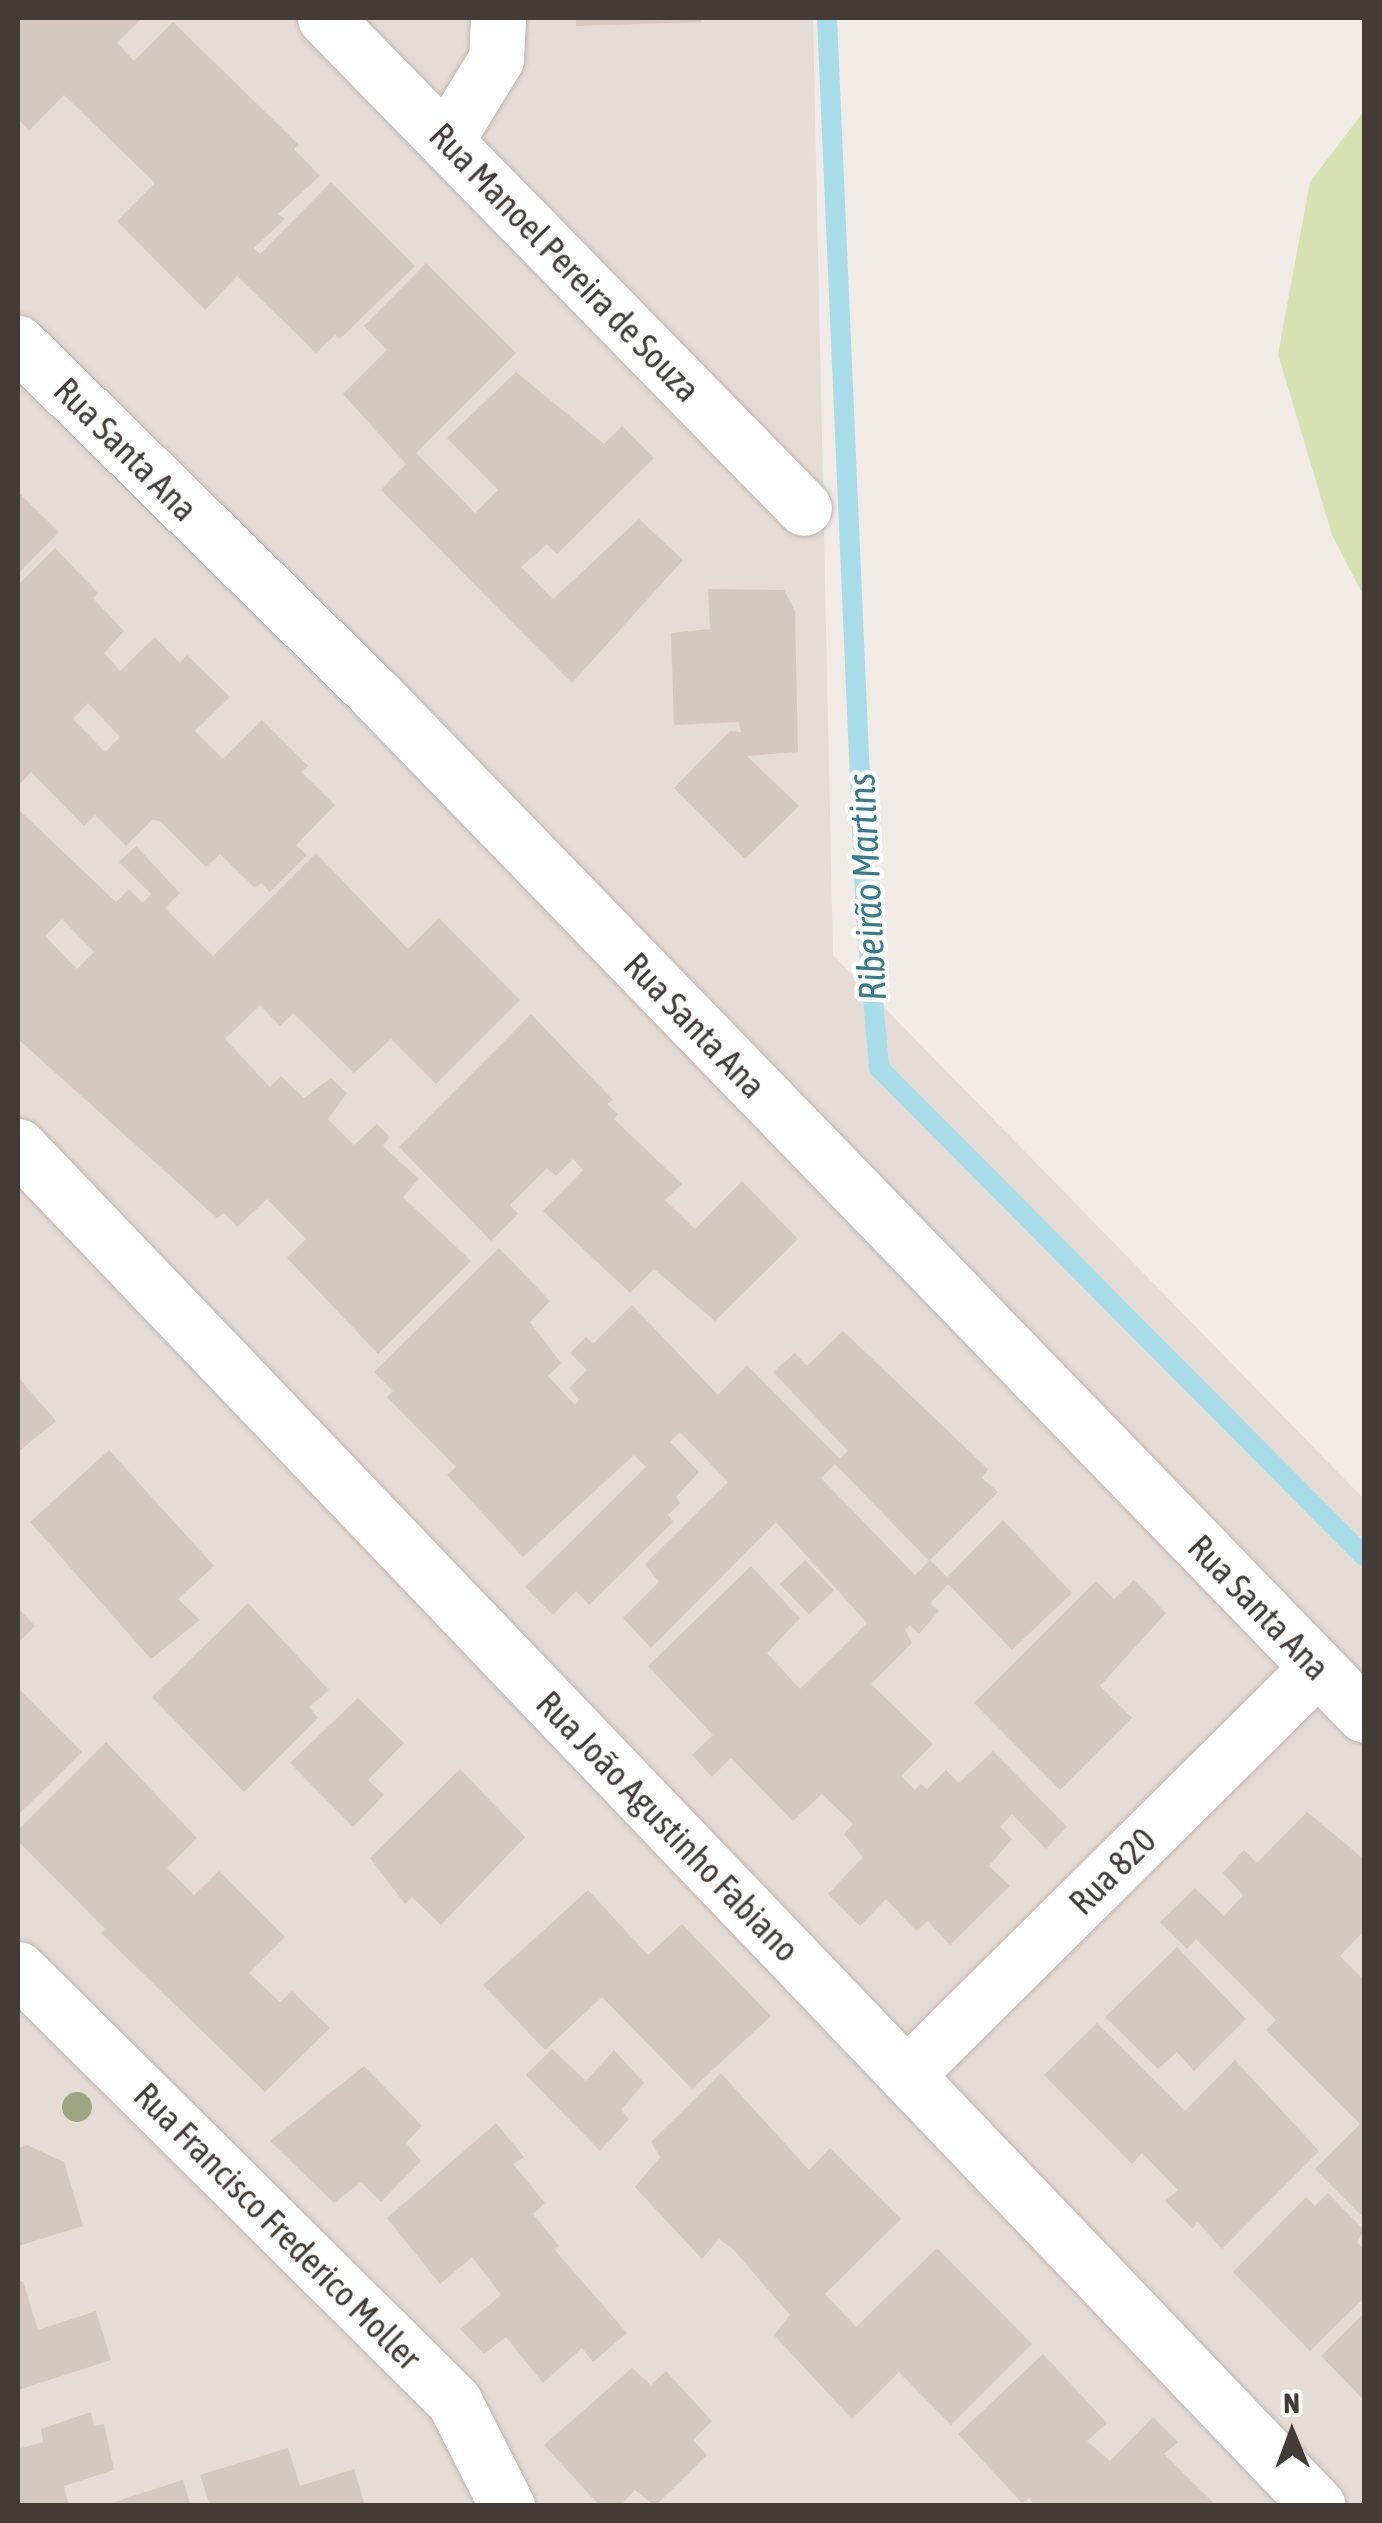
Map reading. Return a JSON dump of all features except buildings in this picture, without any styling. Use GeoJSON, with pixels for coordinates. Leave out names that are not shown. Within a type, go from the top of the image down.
{"type":"FeatureCollection","features":[{"type":"Feature","properties":{"kind":"street","name":"Rua Manoel Pereira de Souza"},"geometry":{"type":"LineString","coordinates":[[325,18],[804,508]]}},
{"type":"Feature","properties":{"kind":"street"},"geometry":{"type":"LineString","coordinates":[[446,139],[496,59],[498,18]]}},
{"type":"Feature","properties":{"kind":"street","name":"Rua Santa Ana"},"geometry":{"type":"LineString","coordinates":[[18,343],[389,708],[1364,1715]]}},
{"type":"Feature","properties":{"kind":"street","name":"Rua João Agustinho Fabiano"},"geometry":{"type":"LineString","coordinates":[[18,1146],[1318,2506]]}},
{"type":"Feature","properties":{"kind":"street","name":"Rua 820"},"geometry":{"type":"LineString","coordinates":[[906,2075],[1318,1668]]}},
{"type":"Feature","properties":{"kind":"street","name":"Rua Francisco Frederico Moller"},"geometry":{"type":"LineString","coordinates":[[18,1969],[454,2401],[508,2506]]}},
{"type":"Feature","properties":{"kind":"shaded area"},"geometry":{"type":"Polygon","coordinates":[[[18,18],[813,18],[833,955],[1364,1499],[1364,2505],[18,2505],[18,18]]]}},
{"type":"Feature","properties":{"kind":"green space"},"geometry":{"type":"Polygon","coordinates":[[[1364,111],[1364,597],[1332,535],[1278,354],[1310,182],[1364,111]]]}},
{"type":"Feature","properties":{"kind":"waterway","name":"Ribeirão Martins"},"geometry":{"type":"LineString","coordinates":[[827,18],[866,918],[879,1068],[1364,1556]]}}]}
